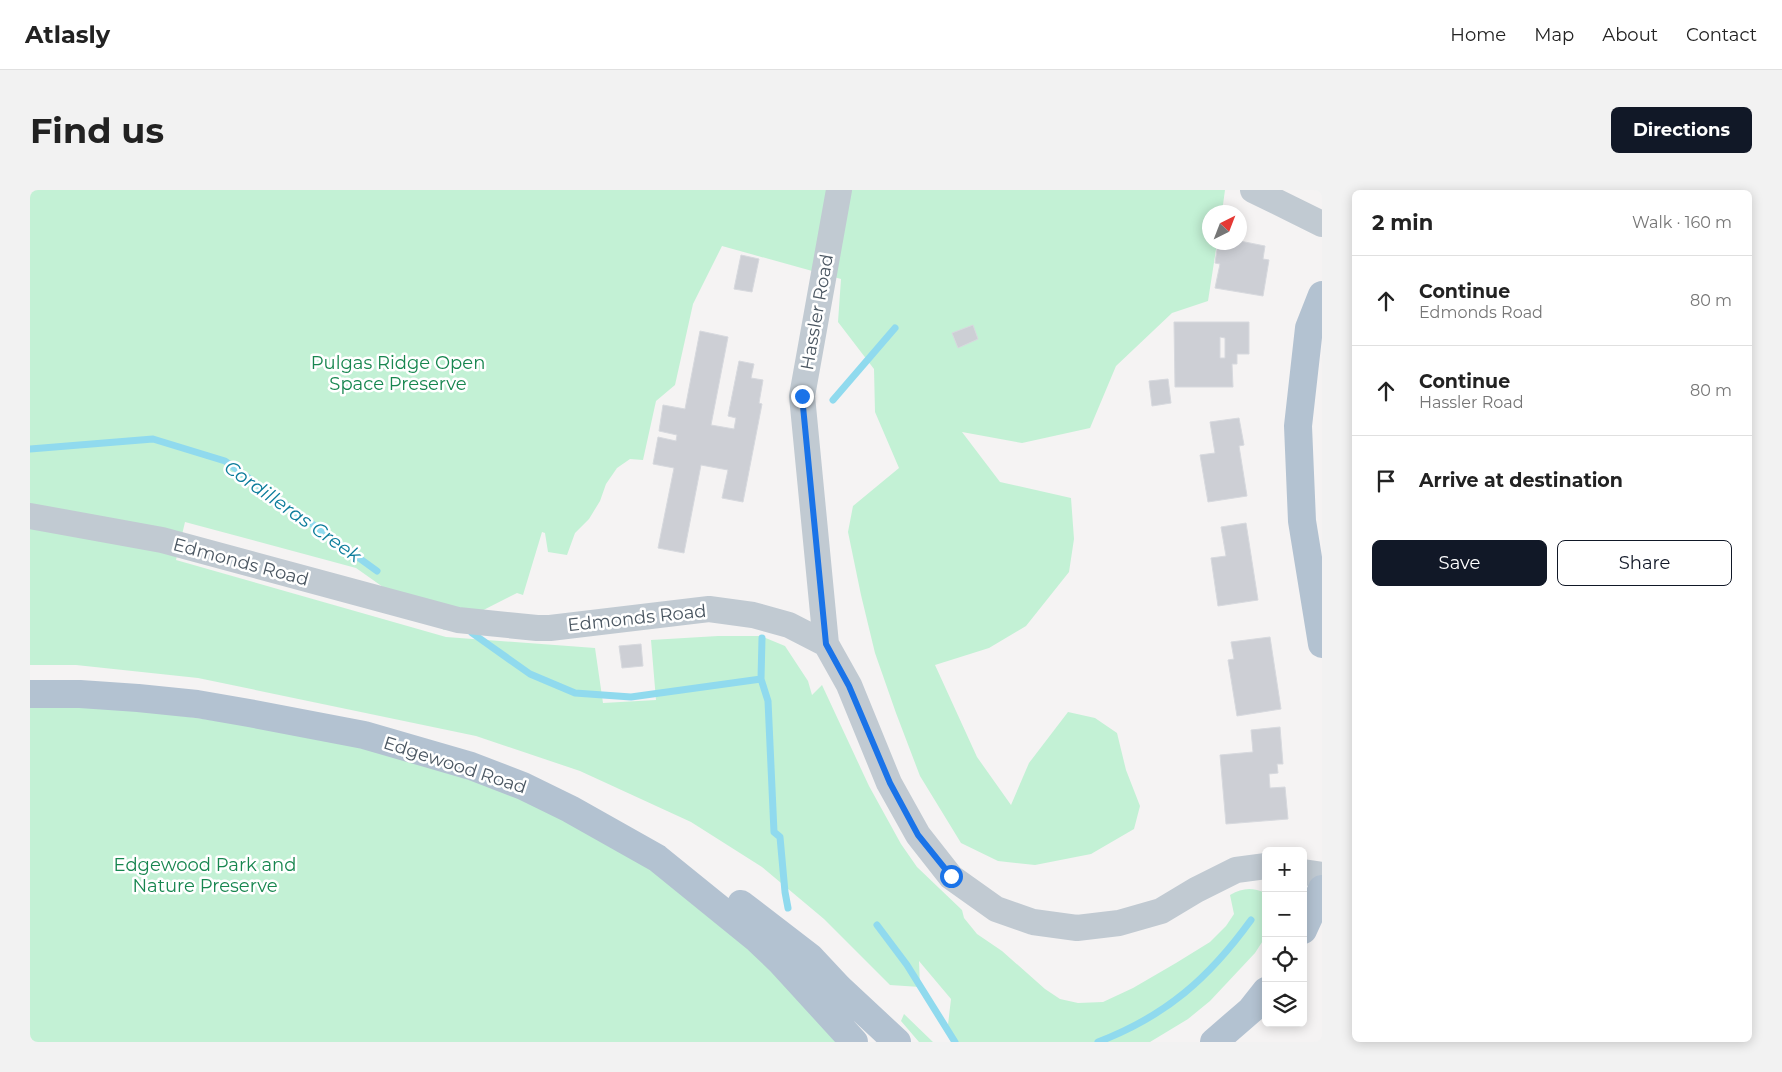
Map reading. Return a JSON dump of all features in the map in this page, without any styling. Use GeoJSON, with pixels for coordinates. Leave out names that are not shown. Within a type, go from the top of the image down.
{"type":"FeatureCollection","features":[{"type":"Feature","properties":{"kind":"main road"},"geometry":{"type":"LineString","coordinates":[[1322,295],[1309,328],[1298,426],[1302,522],[1322,644]]}},
{"type":"Feature","properties":{"kind":"main road","name":"Edgewood Road"},"geometry":{"type":"LineString","coordinates":[[30,694],[128,697],[197,704],[250,713],[364,736],[471,766],[523,786],[570,809],[657,858],[758,940],[854,1042]]}},
{"type":"Feature","properties":{"kind":"main road"},"geometry":{"type":"LineString","coordinates":[[657,858],[708,882],[766,922],[810,957],[839,988],[897,1042]]}},
{"type":"Feature","properties":{"kind":"main road"},"geometry":{"type":"LineString","coordinates":[[1307,921],[1322,889]]}},
{"type":"Feature","properties":{"kind":"main road"},"geometry":{"type":"LineString","coordinates":[[1201,1042],[1258,1001]]}},
{"type":"Feature","properties":{"kind":"main road"},"geometry":{"type":"LineString","coordinates":[[1214,1042],[1258,1001]]}},
{"type":"Feature","properties":{"kind":"main road"},"geometry":{"type":"LineString","coordinates":[[1222,1042],[1258,1001]]}},
{"type":"Feature","properties":{"kind":"street","name":"Hassler Road"},"geometry":{"type":"LineString","coordinates":[[826,644],[802,396],[839,190]]}},
{"type":"Feature","properties":{"kind":"street"},"geometry":{"type":"LineString","coordinates":[[1253,190],[1322,224]]}},
{"type":"Feature","properties":{"kind":"street","name":"Edmonds Road"},"geometry":{"type":"LineString","coordinates":[[30,516],[162,540],[458,620],[538,628],[709,609],[753,615],[789,625],[826,644]]}},
{"type":"Feature","properties":{"kind":"street"},"geometry":{"type":"LineString","coordinates":[[826,644],[849,686],[890,783],[918,835],[951,876],[996,908],[1033,922],[1077,928],[1119,923],[1161,911],[1196,890],[1236,870],[1262,867]]}},
{"type":"Feature","properties":{"kind":"street"},"geometry":{"type":"LineString","coordinates":[[1307,873],[1322,875]]}},
{"type":"Feature","properties":{"kind":"green space","name":"Pulgas Ridge Open Space Preserve"},"geometry":{"type":"Polygon","coordinates":[[[30,190],[1225,190],[1223,205],[1202,205],[1202,250],[1216,250],[1208,301],[1172,313],[1116,366],[1090,428],[1022,443],[962,432],[1000,482],[1071,498],[1074,539],[1069,572],[1026,626],[989,648],[935,665],[977,757],[1011,805],[1029,763],[1068,712],[1095,718],[1117,733],[1126,770],[1140,806],[1134,829],[1091,854],[1035,865],[998,861],[961,843],[920,776],[875,653],[848,532],[853,506],[899,468],[875,412],[874,369],[838,322],[841,279],[722,246],[693,304],[675,385],[656,401],[643,460],[630,459],[617,468],[606,484],[600,501],[589,519],[575,533],[567,555],[548,552],[545,533],[542,532],[523,595],[517,593],[444,630],[356,568],[185,522],[176,560],[446,637],[595,648],[603,703],[656,700],[651,640],[718,636],[761,636],[785,646],[808,681],[812,695],[822,685],[869,786],[901,844],[917,867],[962,910],[964,918],[977,934],[1002,951],[1045,989],[1060,999],[1078,1003],[1103,1002],[1133,988],[1210,942],[1226,926],[1234,914],[1230,895],[1247,889],[1262,892],[1262,942],[1255,953],[1210,1001],[1188,1019],[1150,1042],[953,1042],[948,1025],[951,999],[919,961],[920,987],[890,985],[824,919],[762,867],[691,822],[580,771],[476,736],[198,678],[76,665],[30,665],[30,190]]]}},
{"type":"Feature","properties":{"kind":"green space","name":"Edgewood Park and Nature Preserve"},"geometry":{"type":"Polygon","coordinates":[[[30,694],[418,750],[657,858],[854,1042],[30,1042],[30,694]]]}},
{"type":"Feature","properties":{"kind":"green space"},"geometry":{"type":"Polygon","coordinates":[[[904,1014],[933,1042],[919,1042],[901,1021],[904,1014]]]}},
{"type":"Feature","properties":{"kind":"building"},"geometry":{"type":"Polygon","coordinates":[[[1247,242],[1265,246],[1263,259],[1269,260],[1263,296],[1215,288],[1220,264],[1215,263],[1217,250],[1247,250],[1247,242]]]}},
{"type":"Feature","properties":{"kind":"building"},"geometry":{"type":"Polygon","coordinates":[[[741,255],[759,259],[752,292],[734,289],[741,255]]]}},
{"type":"Feature","properties":{"kind":"building"},"geometry":{"type":"Polygon","coordinates":[[[1174,322],[1249,322],[1249,354],[1237,354],[1237,364],[1232,364],[1233,387],[1175,387],[1174,322]],[[1220,337],[1220,358],[1225,358],[1225,338],[1220,337]]]}},
{"type":"Feature","properties":{"kind":"building"},"geometry":{"type":"Polygon","coordinates":[[[973,325],[978,339],[958,348],[952,333],[973,325]]]}},
{"type":"Feature","properties":{"kind":"building"},"geometry":{"type":"Polygon","coordinates":[[[700,331],[728,337],[711,425],[734,429],[736,418],[728,416],[739,361],[754,364],[751,378],[763,380],[759,403],[762,404],[743,502],[722,498],[728,470],[701,465],[684,553],[658,548],[674,468],[653,464],[658,437],[676,441],[677,435],[659,431],[663,405],[685,409],[700,331]]]}},
{"type":"Feature","properties":{"kind":"building"},"geometry":{"type":"Polygon","coordinates":[[[1168,379],[1171,403],[1152,406],[1149,381],[1168,379]]]}},
{"type":"Feature","properties":{"kind":"building"},"geometry":{"type":"Polygon","coordinates":[[[1239,418],[1244,445],[1239,446],[1247,496],[1208,502],[1200,455],[1215,453],[1210,422],[1239,418]]]}},
{"type":"Feature","properties":{"kind":"building"},"geometry":{"type":"Polygon","coordinates":[[[1246,523],[1258,600],[1218,606],[1211,558],[1226,556],[1221,527],[1246,523]]]}},
{"type":"Feature","properties":{"kind":"building"},"geometry":{"type":"Polygon","coordinates":[[[1270,637],[1281,709],[1237,716],[1228,660],[1234,659],[1231,642],[1270,637]]]}},
{"type":"Feature","properties":{"kind":"building"},"geometry":{"type":"Polygon","coordinates":[[[641,644],[643,666],[622,668],[619,646],[641,644]]]}},
{"type":"Feature","properties":{"kind":"building"},"geometry":{"type":"Polygon","coordinates":[[[1280,727],[1283,764],[1277,764],[1278,773],[1269,774],[1270,788],[1285,787],[1288,819],[1226,824],[1220,755],[1253,752],[1251,730],[1280,727]]]}},
{"type":"Feature","properties":{"kind":"waterway"},"geometry":{"type":"LineString","coordinates":[[833,400],[895,328]]}},
{"type":"Feature","properties":{"kind":"waterway","name":"Cordilleras Creek"},"geometry":{"type":"LineString","coordinates":[[30,449],[153,439],[225,461],[377,571]]}},
{"type":"Feature","properties":{"kind":"waterway","name":"Cordilleras Creek"},"geometry":{"type":"LineString","coordinates":[[472,633],[530,674],[575,693],[631,697],[761,679]]}},
{"type":"Feature","properties":{"kind":"waterway","name":"Cordilleras Creek"},"geometry":{"type":"LineString","coordinates":[[762,638],[761,679],[768,701],[774,832],[780,837],[788,908]]}},
{"type":"Feature","properties":{"kind":"waterway"},"geometry":{"type":"LineString","coordinates":[[1098,1042],[1145,1020],[1184,993],[1219,960],[1251,920]]}},
{"type":"Feature","properties":{"kind":"waterway"},"geometry":{"type":"LineString","coordinates":[[877,925],[907,965],[955,1042]]}},
{"type":"Feature","properties":{"kind":"route"},"geometry":{"type":"LineString","coordinates":[[802,396],[826,644],[849,686],[890,783],[918,835],[951,876]]}}]}
